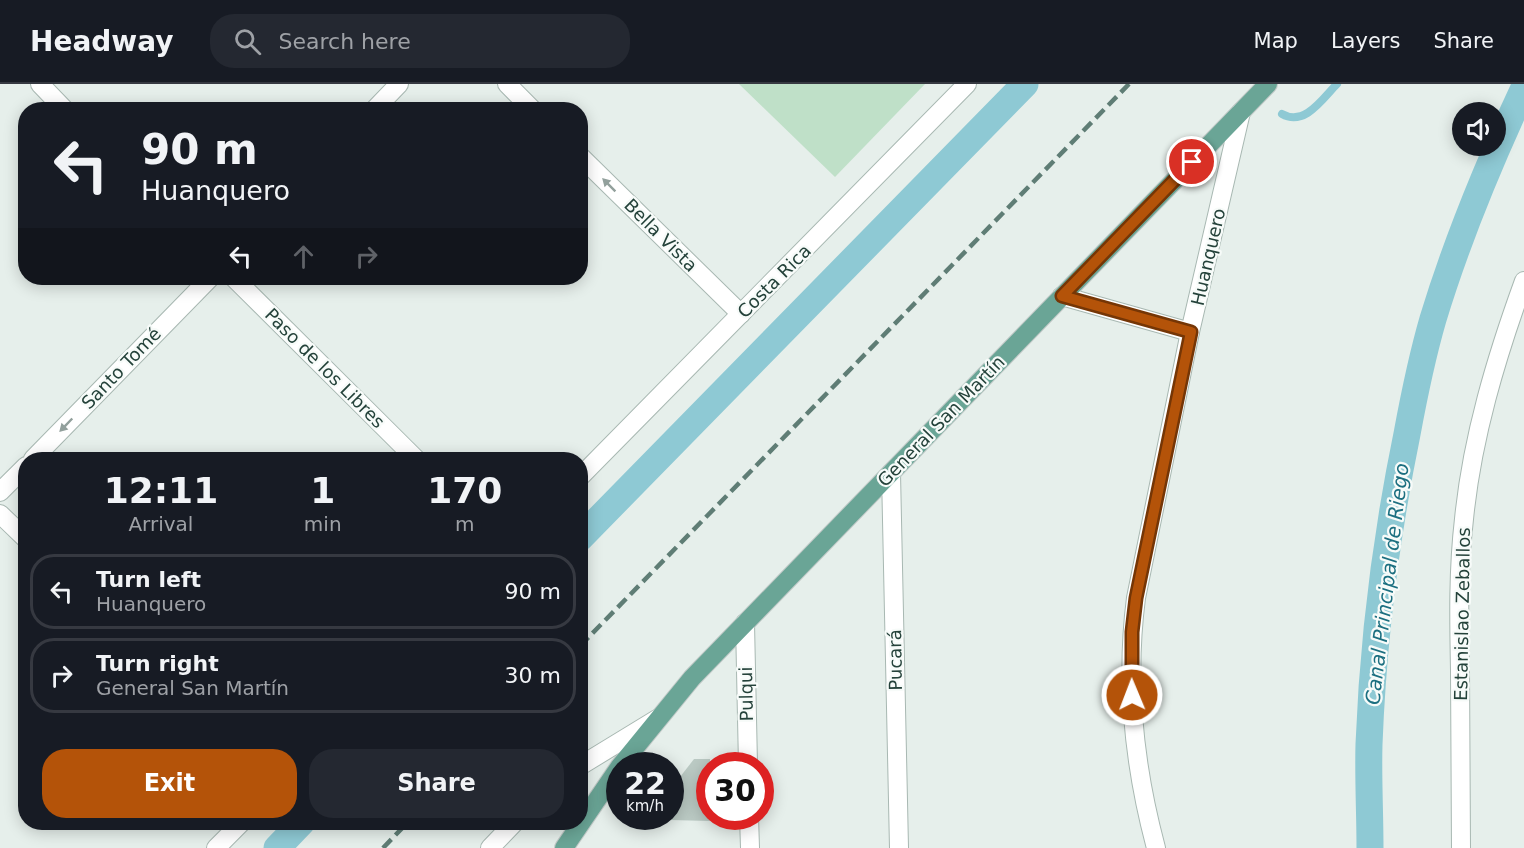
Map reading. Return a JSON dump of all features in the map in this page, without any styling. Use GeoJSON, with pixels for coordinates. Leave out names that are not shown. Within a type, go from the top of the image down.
{"type":"FeatureCollection","features":[{"type":"Feature","properties":{"kind":"main road","name":"General San Martín"},"geometry":{"type":"LineString","coordinates":[[631,752],[692,678],[1268,84]]}},
{"type":"Feature","properties":{"kind":"main road","name":"General San Martín"},"geometry":{"type":"LineString","coordinates":[[588,813],[606,786]]}},
{"type":"Feature","properties":{"kind":"main road","name":"General San Martín"},"geometry":{"type":"LineString","coordinates":[[564,848],[576,830]]}},
{"type":"Feature","properties":{"kind":"street"},"geometry":{"type":"LineString","coordinates":[[40,84],[57,102]]}},
{"type":"Feature","properties":{"kind":"street"},"geometry":{"type":"LineString","coordinates":[[382,102],[399,84]]}},
{"type":"Feature","properties":{"kind":"street"},"geometry":{"type":"LineString","coordinates":[[507,84],[525,102]]}},
{"type":"Feature","properties":{"kind":"street","name":"Costa Rica"},"geometry":{"type":"LineString","coordinates":[[588,469],[967,84]]}},
{"type":"Feature","properties":{"kind":"street","name":"Huanquero"},"geometry":{"type":"LineString","coordinates":[[1156,848],[1143,802],[1132,719],[1132,632],[1139,586],[1191,332],[1241,112]]}},
{"type":"Feature","properties":{"kind":"street","name":"Bella Vista"},"geometry":{"type":"LineString","coordinates":[[588,164],[741,314]]}},
{"type":"Feature","properties":{"kind":"street","name":"Estanislao Zeballos"},"geometry":{"type":"LineString","coordinates":[[1461,848],[1459,574],[1464,518],[1472,461],[1484,409],[1524,281]]}},
{"type":"Feature","properties":{"kind":"street","name":"Santo Tomé"},"geometry":{"type":"LineString","coordinates":[[40,452],[203,285]]}},
{"type":"Feature","properties":{"kind":"street","name":"Paso de los Libres"},"geometry":{"type":"LineString","coordinates":[[241,285],[409,452]]}},
{"type":"Feature","properties":{"kind":"street"},"geometry":{"type":"LineString","coordinates":[[1062,296],[1191,332]]}},
{"type":"Feature","properties":{"kind":"street","name":"Pucará"},"geometry":{"type":"LineString","coordinates":[[891,473],[899,848]]}},
{"type":"Feature","properties":{"kind":"street"},"geometry":{"type":"LineString","coordinates":[[0,492],[18,474]]}},
{"type":"Feature","properties":{"kind":"street"},"geometry":{"type":"LineString","coordinates":[[0,514],[18,531]]}},
{"type":"Feature","properties":{"kind":"street","name":"Pulqui"},"geometry":{"type":"LineString","coordinates":[[745,623],[748,752]]}},
{"type":"Feature","properties":{"kind":"street"},"geometry":{"type":"LineString","coordinates":[[588,761],[657,719]]}},
{"type":"Feature","properties":{"kind":"street"},"geometry":{"type":"LineString","coordinates":[[216,848],[234,830]]}},
{"type":"Feature","properties":{"kind":"street"},"geometry":{"type":"LineString","coordinates":[[490,848],[507,830]]}},
{"type":"Feature","properties":{"kind":"street"},"geometry":{"type":"LineString","coordinates":[[749,830],[750,848]]}},
{"type":"Feature","properties":{"kind":"green space"},"geometry":{"type":"Polygon","coordinates":[[[739,84],[925,84],[835,177],[739,84]]]}},
{"type":"Feature","properties":{"kind":"building"},"geometry":{"type":"Polygon","coordinates":[[[696,759],[696,821],[684,820],[684,772],[696,759]]]}},
{"type":"Feature","properties":{"kind":"waterway"},"geometry":{"type":"LineString","coordinates":[[588,530],[1025,84]]}},
{"type":"Feature","properties":{"kind":"waterway"},"geometry":{"type":"LineString","coordinates":[[1282,114],[1290,117],[1306,114],[1320,103],[1337,84]]}},
{"type":"Feature","properties":{"kind":"waterway","name":"Canal Principal de Riego"},"geometry":{"type":"LineString","coordinates":[[1370,848],[1369,744],[1377,627],[1393,511],[1412,405],[1429,333],[1452,260],[1486,173],[1524,88]]}},
{"type":"Feature","properties":{"kind":"waterway"},"geometry":{"type":"LineString","coordinates":[[277,848],[294,830]]}},
{"type":"Feature","properties":{"kind":"railway"},"geometry":{"type":"LineString","coordinates":[[588,638],[1129,84]]}},
{"type":"Feature","properties":{"kind":"railway"},"geometry":{"type":"LineString","coordinates":[[383,848],[400,830]]}},
{"type":"Feature","properties":{"kind":"route"},"geometry":{"type":"LineString","coordinates":[[1132,695],[1132,632],[1136,598],[1191,332],[1062,296],[1192,162]]}}]}
